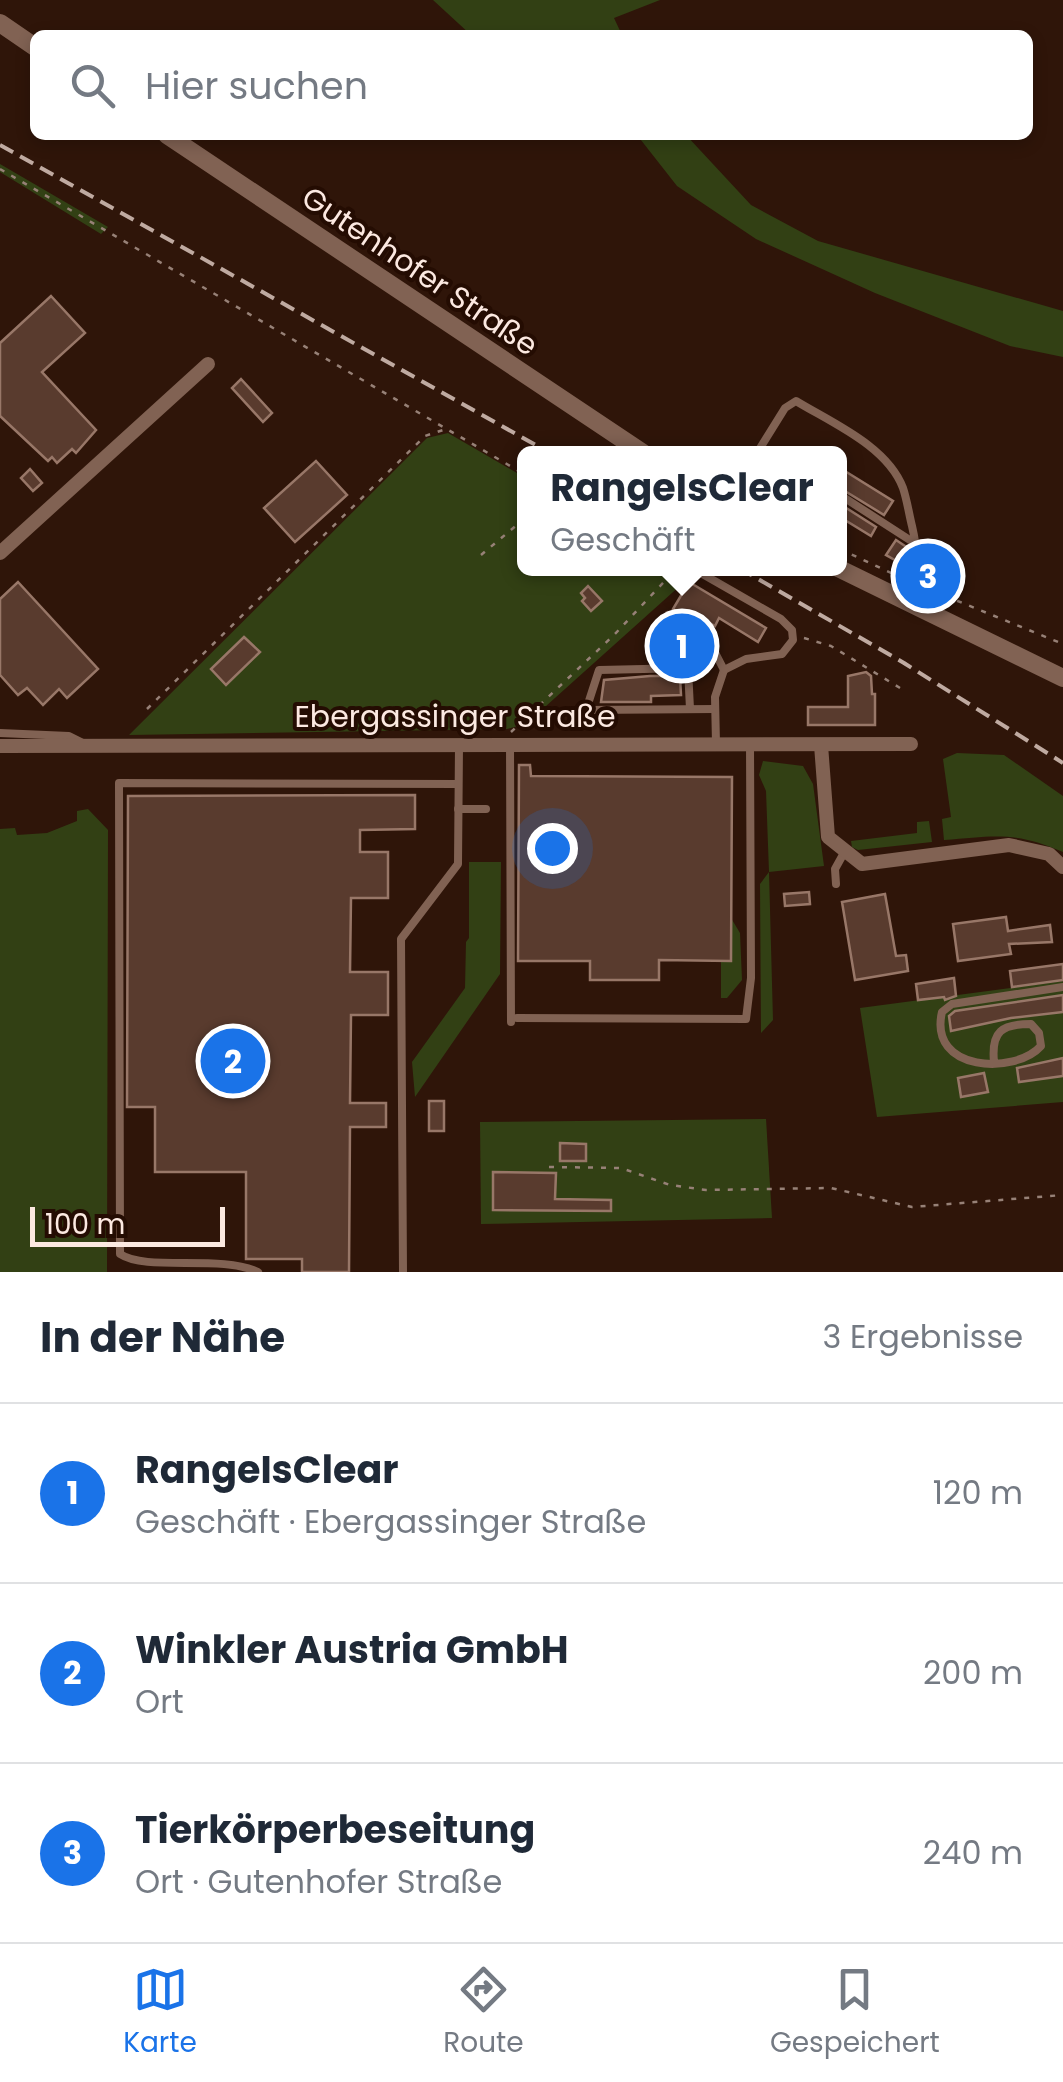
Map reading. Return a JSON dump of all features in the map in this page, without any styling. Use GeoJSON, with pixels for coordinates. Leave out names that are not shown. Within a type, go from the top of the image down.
{"type":"FeatureCollection","features":[{"type":"Feature","properties":{"kind":"street"},"geometry":{"type":"LineString","coordinates":[[0,24],[30,44]]}},
{"type":"Feature","properties":{"kind":"street","name":"Gutenhofer Straße"},"geometry":{"type":"LineString","coordinates":[[174,140],[631,446]]}},
{"type":"Feature","properties":{"kind":"street"},"geometry":{"type":"LineString","coordinates":[[0,553],[208,364]]}},
{"type":"Feature","properties":{"kind":"street"},"geometry":{"type":"LineString","coordinates":[[847,572],[1063,678]]}},
{"type":"Feature","properties":{"kind":"street","name":"Ebergassinger Straße"},"geometry":{"type":"LineString","coordinates":[[0,746],[910,744]]}},
{"type":"Feature","properties":{"kind":"street"},"geometry":{"type":"LineString","coordinates":[[820,745],[828,838],[862,864],[1009,845],[1049,854],[1063,867]]}},
{"type":"Feature","properties":{"kind":"lane"},"geometry":{"type":"LineString","coordinates":[[762,446],[785,408],[796,401],[888,463],[902,486],[916,544],[918,568],[903,600]]}},
{"type":"Feature","properties":{"kind":"lane"},"geometry":{"type":"LineString","coordinates":[[847,500],[916,544]]}},
{"type":"Feature","properties":{"kind":"lane"},"geometry":{"type":"LineString","coordinates":[[706,576],[781,620],[792,630],[793,640],[782,654],[746,659],[724,670],[718,682],[715,708],[716,744]]}},
{"type":"Feature","properties":{"kind":"lane"},"geometry":{"type":"LineString","coordinates":[[668,615],[707,637],[724,670]]}},
{"type":"Feature","properties":{"kind":"lane"},"geometry":{"type":"LineString","coordinates":[[690,709],[688,668],[599,670],[586,710],[690,709],[715,708]]}},
{"type":"Feature","properties":{"kind":"lane"},"geometry":{"type":"LineString","coordinates":[[0,733],[69,736],[87,745]]}},
{"type":"Feature","properties":{"kind":"lane"},"geometry":{"type":"LineString","coordinates":[[403,1272],[400,939],[458,864],[459,744]]}},
{"type":"Feature","properties":{"kind":"lane"},"geometry":{"type":"LineString","coordinates":[[510,744],[514,1020],[746,1020],[750,978],[750,744]]}},
{"type":"Feature","properties":{"kind":"lane"},"geometry":{"type":"LineString","coordinates":[[258,1272],[241,1264],[147,1266],[127,1261],[120,1254],[119,782],[458,784]]}},
{"type":"Feature","properties":{"kind":"lane"},"geometry":{"type":"LineString","coordinates":[[458,809],[486,809]]}},
{"type":"Feature","properties":{"kind":"lane"},"geometry":{"type":"LineString","coordinates":[[836,884],[835,869],[845,851]]}},
{"type":"Feature","properties":{"kind":"lane"},"geometry":{"type":"LineString","coordinates":[[994,1062],[993,1046],[999,1031],[1011,1024],[1031,1024],[1039,1033],[1040,1046],[1031,1056],[994,1062],[965,1062],[955,1056],[943,1038],[942,1012],[952,1004],[1063,987]]}},
{"type":"Feature","properties":{"kind":"path"},"geometry":{"type":"LineString","coordinates":[[0,169],[517,470]]}},
{"type":"Feature","properties":{"kind":"path"},"geometry":{"type":"LineString","coordinates":[[147,709],[425,436],[445,429]]}},
{"type":"Feature","properties":{"kind":"path"},"geometry":{"type":"LineString","coordinates":[[481,555],[517,525]]}},
{"type":"Feature","properties":{"kind":"path"},"geometry":{"type":"LineString","coordinates":[[847,552],[1063,644]]}},
{"type":"Feature","properties":{"kind":"path"},"geometry":{"type":"LineString","coordinates":[[510,744],[510,731],[614,635],[669,576]]}},
{"type":"Feature","properties":{"kind":"path"},"geometry":{"type":"LineString","coordinates":[[793,640],[807,637],[830,646],[900,688]]}},
{"type":"Feature","properties":{"kind":"path"},"geometry":{"type":"LineString","coordinates":[[549,1167],[621,1168],[670,1184],[706,1190],[831,1188],[912,1207],[1063,1195]]}},
{"type":"Feature","properties":{"kind":"green space"},"geometry":{"type":"Polygon","coordinates":[[[433,0],[660,0],[614,18],[620,30],[466,30],[433,0]]]}},
{"type":"Feature","properties":{"kind":"green space"},"geometry":{"type":"Polygon","coordinates":[[[641,140],[691,140],[751,205],[818,241],[1063,311],[1063,357],[1010,346],[875,293],[756,239],[677,186],[641,140]]]}},
{"type":"Feature","properties":{"kind":"green space"},"geometry":{"type":"Polygon","coordinates":[[[0,164],[108,227],[101,234],[0,172],[0,164]]]}},
{"type":"Feature","properties":{"kind":"green space"},"geometry":{"type":"Polygon","coordinates":[[[448,433],[517,473],[517,576],[691,576],[526,724],[507,729],[129,735],[427,438],[448,433]]]}},
{"type":"Feature","properties":{"kind":"green space"},"geometry":{"type":"Polygon","coordinates":[[[957,753],[1004,755],[1063,796],[1063,852],[1017,838],[944,840],[942,819],[951,817],[943,759],[957,753]]]}},
{"type":"Feature","properties":{"kind":"green space"},"geometry":{"type":"Polygon","coordinates":[[[763,761],[803,766],[813,784],[824,866],[769,872],[766,791],[759,775],[763,761]]]}},
{"type":"Feature","properties":{"kind":"green space"},"geometry":{"type":"Polygon","coordinates":[[[88,809],[108,830],[107,1272],[0,1272],[0,829],[15,828],[17,835],[47,833],[77,821],[77,811],[88,809]]]}},
{"type":"Feature","properties":{"kind":"green space"},"geometry":{"type":"Polygon","coordinates":[[[929,821],[932,842],[858,850],[852,847],[851,841],[917,833],[917,822],[929,821]]]}},
{"type":"Feature","properties":{"kind":"green space"},"geometry":{"type":"Polygon","coordinates":[[[469,862],[501,862],[500,974],[415,1097],[412,1062],[465,988],[469,862]]]}},
{"type":"Feature","properties":{"kind":"green space"},"geometry":{"type":"Polygon","coordinates":[[[769,872],[773,1020],[761,1033],[760,884],[769,872]]]}},
{"type":"Feature","properties":{"kind":"green space"},"geometry":{"type":"Polygon","coordinates":[[[731,918],[740,933],[742,980],[727,998],[721,998],[721,961],[731,918]]]}},
{"type":"Feature","properties":{"kind":"green space"},"geometry":{"type":"Polygon","coordinates":[[[1063,981],[1063,1102],[877,1117],[860,1008],[1063,981]]]}},
{"type":"Feature","properties":{"kind":"green space"},"geometry":{"type":"Polygon","coordinates":[[[766,1119],[772,1218],[481,1224],[480,1122],[766,1119]]]}},
{"type":"Feature","properties":{"kind":"building"},"geometry":{"type":"Polygon","coordinates":[[[51,296],[85,333],[42,372],[96,430],[76,453],[72,449],[57,463],[52,457],[48,461],[0,416],[0,343],[51,296]]]}},
{"type":"Feature","properties":{"kind":"building"},"geometry":{"type":"Polygon","coordinates":[[[241,379],[272,413],[263,422],[232,388],[241,379]]]}},
{"type":"Feature","properties":{"kind":"building"},"geometry":{"type":"Polygon","coordinates":[[[316,461],[347,495],[295,542],[264,508],[316,461]]]}},
{"type":"Feature","properties":{"kind":"building"},"geometry":{"type":"Polygon","coordinates":[[[30,469],[42,483],[33,491],[21,478],[30,469]]]}},
{"type":"Feature","properties":{"kind":"building"},"geometry":{"type":"Polygon","coordinates":[[[847,472],[893,501],[884,515],[847,492],[847,472]]]}},
{"type":"Feature","properties":{"kind":"building"},"geometry":{"type":"Polygon","coordinates":[[[847,508],[876,527],[871,536],[847,521],[847,508]]]}},
{"type":"Feature","properties":{"kind":"building"},"geometry":{"type":"Polygon","coordinates":[[[896,540],[908,548],[902,564],[886,555],[896,540]]]}},
{"type":"Feature","properties":{"kind":"building"},"geometry":{"type":"Polygon","coordinates":[[[18,582],[98,669],[67,698],[59,689],[43,705],[27,688],[18,695],[0,675],[0,599],[18,582]]]}},
{"type":"Feature","properties":{"kind":"building"},"geometry":{"type":"Polygon","coordinates":[[[689,582],[766,628],[758,642],[719,618],[715,626],[696,615],[693,620],[673,609],[689,582]]]}},
{"type":"Feature","properties":{"kind":"building"},"geometry":{"type":"Polygon","coordinates":[[[588,586],[602,601],[591,611],[582,601],[585,598],[581,593],[588,586]]]}},
{"type":"Feature","properties":{"kind":"building"},"geometry":{"type":"Polygon","coordinates":[[[244,637],[260,652],[226,685],[211,669],[244,637]]]}},
{"type":"Feature","properties":{"kind":"building"},"geometry":{"type":"Polygon","coordinates":[[[696,642],[696,654],[667,654],[667,643],[696,642]]]}},
{"type":"Feature","properties":{"kind":"building"},"geometry":{"type":"Polygon","coordinates":[[[866,672],[871,676],[875,694],[875,725],[808,725],[808,707],[848,707],[848,676],[866,672]]]}},
{"type":"Feature","properties":{"kind":"building"},"geometry":{"type":"Polygon","coordinates":[[[680,676],[681,695],[651,696],[651,702],[601,702],[604,680],[680,676]]]}},
{"type":"Feature","properties":{"kind":"building"},"geometry":{"type":"Polygon","coordinates":[[[519,765],[530,765],[531,776],[732,777],[731,961],[659,960],[659,980],[590,980],[590,961],[518,961],[519,765]]]}},
{"type":"Feature","properties":{"kind":"building"},"geometry":{"type":"Polygon","coordinates":[[[415,795],[415,829],[360,830],[360,852],[388,852],[388,898],[351,898],[350,972],[388,972],[388,1015],[351,1015],[350,1103],[386,1103],[386,1127],[350,1127],[349,1272],[302,1272],[302,1259],[246,1259],[246,1172],[155,1172],[155,1107],[127,1107],[128,796],[415,795]]]}},
{"type":"Feature","properties":{"kind":"building"},"geometry":{"type":"Polygon","coordinates":[[[809,892],[810,904],[785,906],[784,894],[809,892]]]}},
{"type":"Feature","properties":{"kind":"building"},"geometry":{"type":"Polygon","coordinates":[[[885,894],[896,956],[906,955],[908,971],[855,980],[842,902],[885,894]]]}},
{"type":"Feature","properties":{"kind":"building"},"geometry":{"type":"Polygon","coordinates":[[[1006,917],[1008,931],[1050,925],[1052,942],[1009,944],[1011,954],[958,961],[953,924],[1006,917]]]}},
{"type":"Feature","properties":{"kind":"building"},"geometry":{"type":"Polygon","coordinates":[[[1063,964],[1063,980],[1012,987],[1010,971],[1063,964]]]}},
{"type":"Feature","properties":{"kind":"building"},"geometry":{"type":"Polygon","coordinates":[[[954,978],[956,996],[918,1000],[916,984],[954,978]]]}},
{"type":"Feature","properties":{"kind":"building"},"geometry":{"type":"Polygon","coordinates":[[[1063,995],[1063,1012],[951,1031],[949,1016],[955,1011],[1063,995]]]}},
{"type":"Feature","properties":{"kind":"building"},"geometry":{"type":"Polygon","coordinates":[[[1063,1058],[1063,1076],[1019,1082],[1017,1068],[1063,1058]]]}},
{"type":"Feature","properties":{"kind":"building"},"geometry":{"type":"Polygon","coordinates":[[[984,1073],[988,1092],[961,1097],[958,1078],[984,1073]]]}},
{"type":"Feature","properties":{"kind":"building"},"geometry":{"type":"Polygon","coordinates":[[[429,1101],[444,1101],[444,1131],[429,1131],[429,1101]]]}},
{"type":"Feature","properties":{"kind":"building"},"geometry":{"type":"Polygon","coordinates":[[[560,1143],[586,1144],[586,1161],[560,1161],[560,1143]]]}},
{"type":"Feature","properties":{"kind":"building"},"geometry":{"type":"Polygon","coordinates":[[[493,1172],[556,1173],[555,1199],[611,1200],[611,1211],[493,1210],[493,1172]]]}},
{"type":"Feature","properties":{"kind":"railway"},"geometry":{"type":"LineString","coordinates":[[0,145],[538,446]]}},
{"type":"Feature","properties":{"kind":"railway"},"geometry":{"type":"LineString","coordinates":[[753,576],[904,663],[1063,763]]}},
{"type":"Feature","properties":{"kind":"place","name":"Tierkörperbeseitung"},"geometry":{"type":"Point","coordinates":[928,576]}},
{"type":"Feature","properties":{"kind":"place","name":"RangeIsClear"},"geometry":{"type":"Point","coordinates":[682,646]}},
{"type":"Feature","properties":{"kind":"place","name":"Winkler Austria GmbH"},"geometry":{"type":"Point","coordinates":[233,1061]}}]}
